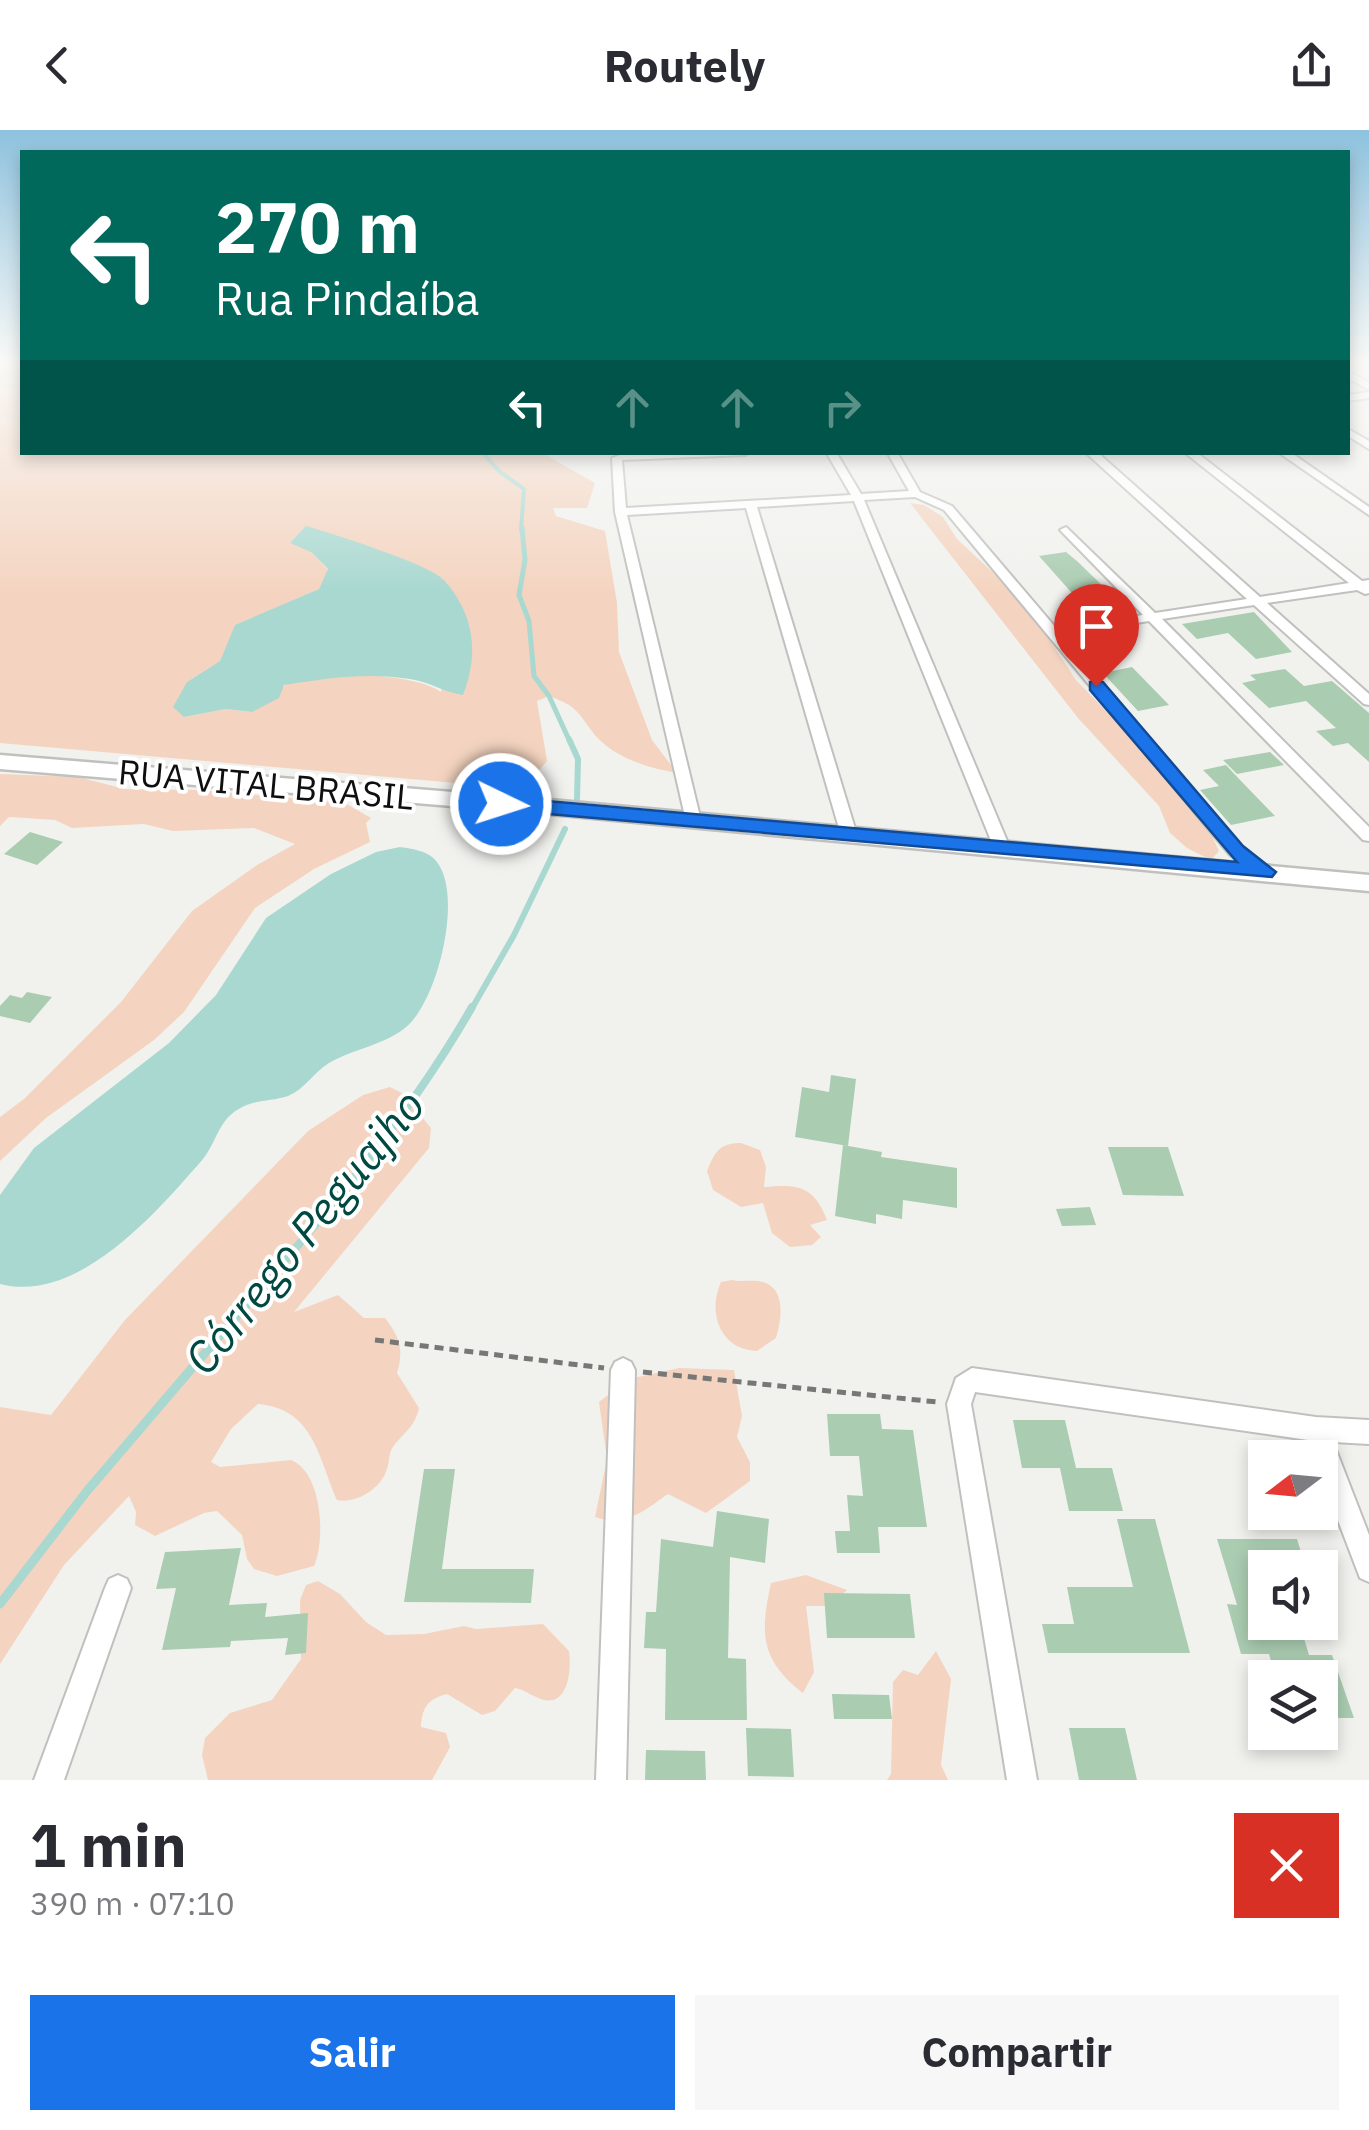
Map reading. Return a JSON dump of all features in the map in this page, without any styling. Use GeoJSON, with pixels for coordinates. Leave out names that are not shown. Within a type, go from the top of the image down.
{"type":"FeatureCollection","features":[{"type":"Feature","properties":{"kind":"main road","name":"RUA VITAL BRASIL"},"geometry":{"type":"LineString","coordinates":[[0,762],[596,811],[1369,883]]}},
{"type":"Feature","properties":{"kind":"street"},"geometry":{"type":"LineString","coordinates":[[617,458],[630,455]]}},
{"type":"Feature","properties":{"kind":"street"},"geometry":{"type":"LineString","coordinates":[[617,458],[681,455]]}},
{"type":"Feature","properties":{"kind":"street"},"geometry":{"type":"LineString","coordinates":[[833,455],[858,498],[1002,848]]}},
{"type":"Feature","properties":{"kind":"street"},"geometry":{"type":"LineString","coordinates":[[894,455],[916,494]]}},
{"type":"Feature","properties":{"kind":"street"},"geometry":{"type":"LineString","coordinates":[[1093,455],[1369,701]]}},
{"type":"Feature","properties":{"kind":"street"},"geometry":{"type":"LineString","coordinates":[[1192,455],[1366,588]]}},
{"type":"Feature","properties":{"kind":"street"},"geometry":{"type":"LineString","coordinates":[[1287,455],[1369,512]]}},
{"type":"Feature","properties":{"kind":"street"},"geometry":{"type":"LineString","coordinates":[[617,458],[621,512],[693,821]]}},
{"type":"Feature","properties":{"kind":"street"},"geometry":{"type":"LineString","coordinates":[[621,512],[916,494],[948,508],[1236,851],[1265,872]]}},
{"type":"Feature","properties":{"kind":"street"},"geometry":{"type":"LineString","coordinates":[[752,505],[849,834]]}},
{"type":"Feature","properties":{"kind":"street"},"geometry":{"type":"LineString","coordinates":[[1066,530],[1369,836]]}},
{"type":"Feature","properties":{"kind":"street"},"geometry":{"type":"LineString","coordinates":[[1054,632],[1304,593],[1366,588]]}},
{"type":"Feature","properties":{"kind":"street"},"geometry":{"type":"LineString","coordinates":[[1284,626],[1304,593]]}},
{"type":"Feature","properties":{"kind":"street"},"geometry":{"type":"LineString","coordinates":[[611,1780],[623,1370]]}},
{"type":"Feature","properties":{"kind":"street"},"geometry":{"type":"LineString","coordinates":[[1022,1780],[959,1404],[964,1386],[972,1380],[1316,1429],[1369,1432]]}},
{"type":"Feature","properties":{"kind":"street"},"geometry":{"type":"LineString","coordinates":[[1316,1429],[1369,1569]]}},
{"type":"Feature","properties":{"kind":"street"},"geometry":{"type":"LineString","coordinates":[[49,1780],[118,1588]]}},
{"type":"Feature","properties":{"kind":"path"},"geometry":{"type":"LineString","coordinates":[[375,1340],[959,1404]]}},
{"type":"Feature","properties":{"kind":"shaded area"},"geometry":{"type":"Polygon","coordinates":[[[0,440],[20,440],[20,455],[546,455],[595,483],[587,508],[553,508],[556,516],[605,531],[617,603],[619,652],[652,740],[677,773],[619,754],[599,739],[574,709],[549,696],[537,701],[547,761],[534,776],[513,788],[0,743],[0,440]],[[311,552],[328,570],[319,589],[236,625],[220,661],[187,682],[184,717],[226,709],[252,712],[282,687],[316,677],[386,677],[427,685],[441,692],[454,598],[442,578],[311,552]]]}},
{"type":"Feature","properties":{"kind":"shaded area"},"geometry":{"type":"Polygon","coordinates":[[[910,503],[924,505],[943,517],[957,539],[999,578],[1043,630],[1076,680],[1165,771],[1206,823],[1219,851],[1211,860],[1187,848],[1170,833],[1159,806],[1078,718],[910,503]]]}},
{"type":"Feature","properties":{"kind":"shaded area"},"geometry":{"type":"Polygon","coordinates":[[[0,774],[78,777],[125,789],[200,790],[345,803],[371,818],[366,823],[370,842],[314,869],[255,908],[184,1012],[154,1040],[46,1118],[0,1161],[0,1117],[24,1099],[121,1002],[192,911],[257,865],[295,844],[254,828],[173,831],[144,824],[72,828],[55,820],[9,817],[0,826],[0,774]]]}},
{"type":"Feature","properties":{"kind":"shaded area"},"geometry":{"type":"Polygon","coordinates":[[[390,1087],[402,1093],[431,1128],[429,1148],[294,1312],[338,1295],[364,1318],[385,1318],[394,1331],[400,1350],[397,1373],[419,1408],[412,1425],[391,1450],[384,1476],[374,1489],[360,1497],[337,1500],[303,1425],[277,1408],[258,1404],[231,1429],[211,1462],[220,1467],[291,1460],[301,1467],[319,1507],[320,1539],[314,1566],[277,1576],[254,1569],[247,1559],[242,1535],[217,1511],[204,1513],[155,1536],[135,1525],[136,1512],[129,1496],[64,1565],[0,1664],[0,1407],[51,1415],[125,1320],[308,1131],[363,1095],[390,1087]]]}},
{"type":"Feature","properties":{"kind":"shaded area"},"geometry":{"type":"Polygon","coordinates":[[[741,1143],[760,1150],[766,1167],[764,1187],[803,1189],[822,1208],[827,1220],[810,1225],[821,1237],[812,1245],[790,1247],[772,1233],[763,1203],[741,1207],[713,1190],[707,1171],[713,1159],[723,1147],[741,1143]]]}},
{"type":"Feature","properties":{"kind":"shaded area"},"geometry":{"type":"Polygon","coordinates":[[[721,1282],[767,1284],[778,1296],[781,1312],[776,1338],[757,1351],[734,1344],[716,1317],[721,1282]]]}},
{"type":"Feature","properties":{"kind":"shaded area"},"geometry":{"type":"Polygon","coordinates":[[[679,1368],[734,1370],[742,1416],[737,1437],[750,1462],[750,1481],[706,1513],[668,1494],[625,1519],[595,1517],[607,1459],[599,1402],[629,1379],[679,1368]]]}},
{"type":"Feature","properties":{"kind":"shaded area"},"geometry":{"type":"Polygon","coordinates":[[[806,1575],[847,1590],[830,1606],[806,1606],[814,1672],[803,1693],[771,1657],[765,1617],[771,1583],[806,1575]]]}},
{"type":"Feature","properties":{"kind":"shaded area"},"geometry":{"type":"Polygon","coordinates":[[[318,1581],[340,1594],[366,1622],[386,1635],[424,1634],[464,1626],[476,1629],[543,1624],[569,1651],[566,1687],[555,1699],[547,1700],[515,1688],[495,1711],[482,1715],[447,1694],[435,1698],[425,1709],[421,1727],[446,1733],[450,1747],[432,1780],[208,1780],[202,1755],[205,1738],[230,1713],[272,1700],[301,1659],[300,1600],[306,1585],[318,1581]]]}},
{"type":"Feature","properties":{"kind":"shaded area"},"geometry":{"type":"Polygon","coordinates":[[[936,1651],[951,1679],[941,1765],[948,1780],[887,1780],[891,1774],[893,1682],[903,1670],[918,1675],[936,1651]]]}},
{"type":"Feature","properties":{"kind":"water"},"geometry":{"type":"Polygon","coordinates":[[[306,526],[400,558],[444,580],[462,607],[471,635],[471,665],[463,695],[410,679],[363,676],[284,685],[279,698],[252,712],[226,709],[184,717],[173,707],[187,682],[220,661],[235,625],[319,589],[328,569],[311,552],[290,543],[306,526]]]}},
{"type":"Feature","properties":{"kind":"water"},"geometry":{"type":"Polygon","coordinates":[[[400,847],[436,860],[448,902],[443,951],[417,1015],[388,1039],[329,1063],[288,1096],[237,1110],[226,1120],[203,1159],[139,1228],[86,1267],[29,1287],[0,1284],[0,1195],[34,1148],[169,1043],[216,995],[266,918],[331,874],[376,852],[400,847]]]}},
{"type":"Feature","properties":{"kind":"building"},"geometry":{"type":"Polygon","coordinates":[[[1066,552],[1113,596],[1079,601],[1039,556],[1066,552]]]}},
{"type":"Feature","properties":{"kind":"building"},"geometry":{"type":"Polygon","coordinates":[[[1254,612],[1292,652],[1256,659],[1228,633],[1197,639],[1182,624],[1254,612]]]}},
{"type":"Feature","properties":{"kind":"building"},"geometry":{"type":"Polygon","coordinates":[[[1132,667],[1169,705],[1138,711],[1103,673],[1132,667]]]}},
{"type":"Feature","properties":{"kind":"building"},"geometry":{"type":"Polygon","coordinates":[[[1285,669],[1304,686],[1332,681],[1369,713],[1369,762],[1348,743],[1333,746],[1316,731],[1336,728],[1306,701],[1269,708],[1242,683],[1256,680],[1250,675],[1285,669]]]}},
{"type":"Feature","properties":{"kind":"building"},"geometry":{"type":"Polygon","coordinates":[[[1270,752],[1284,765],[1237,774],[1223,760],[1270,752]]]}},
{"type":"Feature","properties":{"kind":"building"},"geometry":{"type":"Polygon","coordinates":[[[1226,765],[1275,816],[1231,825],[1200,790],[1219,786],[1203,770],[1226,765]]]}},
{"type":"Feature","properties":{"kind":"building"},"geometry":{"type":"Polygon","coordinates":[[[30,832],[63,842],[37,865],[4,854],[30,832]]]}},
{"type":"Feature","properties":{"kind":"building"},"geometry":{"type":"Polygon","coordinates":[[[27,992],[52,997],[30,1023],[0,1016],[0,1006],[10,995],[22,998],[27,992]]]}},
{"type":"Feature","properties":{"kind":"building"},"geometry":{"type":"Polygon","coordinates":[[[831,1075],[856,1079],[848,1146],[795,1137],[802,1087],[829,1092],[831,1075]]]}},
{"type":"Feature","properties":{"kind":"building"},"geometry":{"type":"Polygon","coordinates":[[[843,1145],[882,1152],[881,1157],[957,1168],[957,1208],[903,1200],[902,1219],[876,1214],[876,1224],[835,1216],[843,1145]]]}},
{"type":"Feature","properties":{"kind":"building"},"geometry":{"type":"Polygon","coordinates":[[[1108,1147],[1168,1147],[1184,1196],[1123,1195],[1108,1147]]]}},
{"type":"Feature","properties":{"kind":"building"},"geometry":{"type":"Polygon","coordinates":[[[1090,1207],[1096,1225],[1062,1226],[1056,1209],[1090,1207]]]}},
{"type":"Feature","properties":{"kind":"building"},"geometry":{"type":"Polygon","coordinates":[[[827,1414],[880,1414],[882,1429],[913,1430],[927,1527],[878,1527],[880,1553],[837,1553],[835,1531],[850,1531],[847,1495],[863,1496],[859,1456],[830,1456],[827,1414]]]}},
{"type":"Feature","properties":{"kind":"building"},"geometry":{"type":"Polygon","coordinates":[[[1013,1420],[1065,1420],[1076,1468],[1112,1468],[1123,1511],[1069,1511],[1060,1468],[1022,1468],[1013,1420]]]}},
{"type":"Feature","properties":{"kind":"building"},"geometry":{"type":"Polygon","coordinates":[[[424,1469],[455,1469],[442,1569],[534,1569],[531,1603],[404,1602],[424,1469]]]}},
{"type":"Feature","properties":{"kind":"building"},"geometry":{"type":"Polygon","coordinates":[[[717,1511],[769,1519],[765,1563],[730,1557],[728,1658],[746,1659],[747,1720],[665,1720],[666,1649],[644,1648],[646,1612],[656,1612],[661,1539],[713,1547],[717,1511]]]}},
{"type":"Feature","properties":{"kind":"building"},"geometry":{"type":"Polygon","coordinates":[[[1117,1519],[1155,1519],[1190,1653],[1048,1653],[1042,1624],[1074,1624],[1067,1587],[1133,1587],[1117,1519]]]}},
{"type":"Feature","properties":{"kind":"building"},"geometry":{"type":"Polygon","coordinates":[[[1217,1539],[1297,1539],[1300,1550],[1248,1550],[1248,1640],[1304,1640],[1309,1655],[1332,1655],[1334,1660],[1271,1660],[1269,1654],[1241,1654],[1227,1604],[1237,1605],[1217,1539]]]}},
{"type":"Feature","properties":{"kind":"building"},"geometry":{"type":"Polygon","coordinates":[[[241,1548],[229,1605],[267,1603],[265,1617],[308,1613],[306,1653],[285,1655],[288,1638],[231,1641],[230,1647],[162,1650],[176,1588],[156,1589],[165,1552],[241,1548]]]}},
{"type":"Feature","properties":{"kind":"building"},"geometry":{"type":"Polygon","coordinates":[[[824,1593],[910,1594],[915,1638],[827,1638],[824,1593]]]}},
{"type":"Feature","properties":{"kind":"building"},"geometry":{"type":"Polygon","coordinates":[[[1338,1672],[1354,1718],[1338,1718],[1338,1672]]]}},
{"type":"Feature","properties":{"kind":"building"},"geometry":{"type":"Polygon","coordinates":[[[832,1694],[889,1695],[892,1719],[834,1719],[832,1694]]]}},
{"type":"Feature","properties":{"kind":"building"},"geometry":{"type":"Polygon","coordinates":[[[746,1728],[791,1729],[794,1777],[748,1776],[746,1728]]]}},
{"type":"Feature","properties":{"kind":"building"},"geometry":{"type":"Polygon","coordinates":[[[1069,1728],[1125,1728],[1137,1780],[1079,1780],[1069,1728]]]}},
{"type":"Feature","properties":{"kind":"building"},"geometry":{"type":"Polygon","coordinates":[[[646,1750],[705,1751],[706,1780],[645,1780],[646,1750]]]}},
{"type":"Feature","properties":{"kind":"waterway","name":"Córrego Peguajho"},"geometry":{"type":"LineString","coordinates":[[485,455],[524,489],[521,530]]}},
{"type":"Feature","properties":{"kind":"waterway","name":"Córrego Peguajho"},"geometry":{"type":"LineString","coordinates":[[522,528],[525,560],[519,595],[529,621],[534,676],[549,696],[570,742]]}},
{"type":"Feature","properties":{"kind":"waterway","name":"Córrego Peguajho"},"geometry":{"type":"LineString","coordinates":[[569,739],[578,759],[577,801]]}},
{"type":"Feature","properties":{"kind":"waterway","name":"Córrego Peguajho"},"geometry":{"type":"LineString","coordinates":[[471,1010],[514,935],[565,829]]}},
{"type":"Feature","properties":{"kind":"waterway","name":"Córrego Peguajho"},"geometry":{"type":"LineString","coordinates":[[208,1350],[382,1142],[472,1007]]}},
{"type":"Feature","properties":{"kind":"waterway","name":"Córrego Peguajho"},"geometry":{"type":"LineString","coordinates":[[0,1604],[87,1491],[210,1347]]}},
{"type":"Feature","properties":{"kind":"route"},"geometry":{"type":"LineString","coordinates":[[501,804],[1265,872],[1236,851],[1096,686]]}}]}
